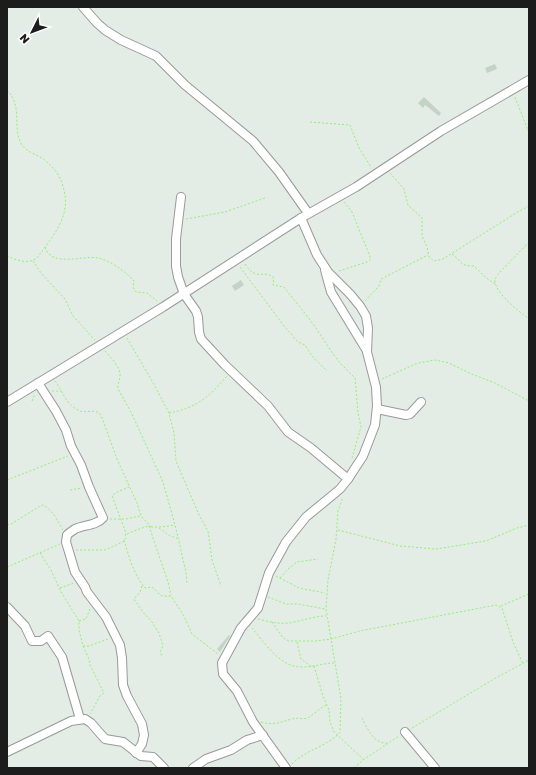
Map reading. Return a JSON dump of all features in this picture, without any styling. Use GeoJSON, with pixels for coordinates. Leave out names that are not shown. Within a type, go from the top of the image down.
{"type":"FeatureCollection","features":[{"type":"Feature","properties":{"kind":"street"},"geometry":{"type":"LineString","coordinates":[[83,7],[97,23],[110,33],[156,56],[190,90],[253,142],[279,172],[304,216],[317,255],[330,274],[350,294],[366,316],[368,328],[367,352]]}},
{"type":"Feature","properties":{"kind":"street"},"geometry":{"type":"LineString","coordinates":[[7,402],[184,294],[304,216],[378,173],[441,131],[529,80]]}},
{"type":"Feature","properties":{"kind":"street"},"geometry":{"type":"LineString","coordinates":[[521,84],[529,87]]}},
{"type":"Feature","properties":{"kind":"street"},"geometry":{"type":"LineString","coordinates":[[181,197],[176,239],[176,266],[184,294],[196,311],[201,339],[232,372],[268,406],[288,432],[311,448],[348,479]]}},
{"type":"Feature","properties":{"kind":"street"},"geometry":{"type":"LineString","coordinates":[[288,768],[253,722],[237,691],[223,674],[222,663],[248,619],[258,608],[269,572],[286,542],[306,517],[334,494],[348,479],[363,456],[375,425],[377,409],[376,388],[367,352],[331,292],[324,266]]}},
{"type":"Feature","properties":{"kind":"street"},"geometry":{"type":"LineString","coordinates":[[38,383],[60,418],[103,519],[75,530],[67,542],[75,572],[93,601],[106,616],[120,645],[123,685],[127,696],[142,724],[144,735],[142,744],[136,753]]}},
{"type":"Feature","properties":{"kind":"street"},"geometry":{"type":"LineString","coordinates":[[377,409],[406,415],[410,414],[421,402]]}},
{"type":"Feature","properties":{"kind":"street"},"geometry":{"type":"LineString","coordinates":[[7,607],[24,626],[32,641],[40,641],[48,636],[62,656],[83,719]]}},
{"type":"Feature","properties":{"kind":"street"},"geometry":{"type":"LineString","coordinates":[[7,752],[70,721],[83,719],[91,723],[105,739],[124,742],[141,756],[153,757],[164,768]]}},
{"type":"Feature","properties":{"kind":"street"},"geometry":{"type":"LineString","coordinates":[[405,732],[434,768]]}},
{"type":"Feature","properties":{"kind":"street"},"geometry":{"type":"LineString","coordinates":[[193,768],[206,760],[231,750],[247,740],[263,735]]}},
{"type":"Feature","properties":{"kind":"path"},"geometry":{"type":"LineString","coordinates":[[7,90],[14,99],[17,111],[17,128],[21,144],[28,151],[42,158],[53,167],[64,186],[66,198],[65,213],[57,231],[37,258],[33,261],[23,261],[7,256]]}},
{"type":"Feature","properties":{"kind":"path"},"geometry":{"type":"LineString","coordinates":[[512,90],[529,133]]}},
{"type":"Feature","properties":{"kind":"path"},"geometry":{"type":"LineString","coordinates":[[310,122],[350,125],[359,148],[378,173],[391,173],[404,189],[408,205],[421,216],[422,236],[427,247],[428,254],[432,259],[438,261],[529,206]]}},
{"type":"Feature","properties":{"kind":"path"},"geometry":{"type":"LineString","coordinates":[[178,220],[215,215],[265,198]]}},
{"type":"Feature","properties":{"kind":"path"},"geometry":{"type":"LineString","coordinates":[[330,274],[367,262],[371,259],[352,212],[345,203],[337,198]]}},
{"type":"Feature","properties":{"kind":"path"},"geometry":{"type":"LineString","coordinates":[[495,284],[495,279],[498,274],[529,242]]}},
{"type":"Feature","properties":{"kind":"path"},"geometry":{"type":"LineString","coordinates":[[44,247],[46,252],[54,257],[72,260],[90,257],[102,259],[110,263],[129,275],[134,281],[133,287],[136,292],[147,293],[163,307]]}},
{"type":"Feature","properties":{"kind":"path"},"geometry":{"type":"LineString","coordinates":[[452,253],[463,265],[474,266],[495,284],[500,293],[529,319]]}},
{"type":"Feature","properties":{"kind":"path"},"geometry":{"type":"LineString","coordinates":[[360,306],[379,286],[381,279],[428,254]]}},
{"type":"Feature","properties":{"kind":"path"},"geometry":{"type":"LineString","coordinates":[[244,255],[245,264],[250,271],[254,274],[268,274],[272,276],[274,278],[274,285],[284,288],[288,292],[314,325],[330,351],[355,378],[358,413],[361,427],[351,462]]}},
{"type":"Feature","properties":{"kind":"path"},"geometry":{"type":"LineString","coordinates":[[33,261],[41,273],[69,304],[73,316],[101,345],[120,372],[118,389],[131,412],[163,482],[175,525],[186,572],[187,584]]}},
{"type":"Feature","properties":{"kind":"path"},"geometry":{"type":"LineString","coordinates":[[235,261],[279,320],[298,342],[305,345],[312,356],[327,371]]}},
{"type":"Feature","properties":{"kind":"path"},"geometry":{"type":"LineString","coordinates":[[124,331],[133,350],[169,413],[174,433],[176,461],[199,515],[208,531],[212,560],[221,586]]}},
{"type":"Feature","properties":{"kind":"path"},"geometry":{"type":"LineString","coordinates":[[375,382],[418,363],[435,360],[449,363],[495,383],[529,401]]}},
{"type":"Feature","properties":{"kind":"path"},"geometry":{"type":"LineString","coordinates":[[169,413],[188,408],[198,402],[210,394],[232,372]]}},
{"type":"Feature","properties":{"kind":"path"},"geometry":{"type":"LineString","coordinates":[[50,376],[60,388],[66,401],[71,407],[83,412],[95,411],[101,415],[117,459],[141,516],[150,527],[168,582],[171,596],[184,616],[192,634],[224,658]]}},
{"type":"Feature","properties":{"kind":"path"},"geometry":{"type":"LineString","coordinates":[[7,480],[75,454]]}},
{"type":"Feature","properties":{"kind":"path"},"geometry":{"type":"LineString","coordinates":[[70,490],[89,487]]}},
{"type":"Feature","properties":{"kind":"path"},"geometry":{"type":"LineString","coordinates":[[126,535],[112,496],[115,493],[129,488]]}},
{"type":"Feature","properties":{"kind":"path"},"geometry":{"type":"LineString","coordinates":[[288,768],[299,758],[340,732],[341,699],[326,609],[326,594],[337,530],[338,511],[343,497]]}},
{"type":"Feature","properties":{"kind":"path"},"geometry":{"type":"LineString","coordinates":[[7,525],[42,505],[50,510],[67,542],[74,550],[92,549],[101,551],[124,540]]}},
{"type":"Feature","properties":{"kind":"path"},"geometry":{"type":"LineString","coordinates":[[103,519],[141,516]]}},
{"type":"Feature","properties":{"kind":"path"},"geometry":{"type":"LineString","coordinates":[[171,596],[158,595],[152,587],[145,588],[142,585],[138,580],[131,563],[124,540],[126,535],[134,531],[150,527],[159,528],[175,525]]}},
{"type":"Feature","properties":{"kind":"path"},"geometry":{"type":"LineString","coordinates":[[337,530],[400,546],[436,549],[486,541],[517,528],[529,525]]}},
{"type":"Feature","properties":{"kind":"path"},"geometry":{"type":"LineString","coordinates":[[159,528],[170,536],[178,538]]}},
{"type":"Feature","properties":{"kind":"path"},"geometry":{"type":"LineString","coordinates":[[7,567],[67,542]]}},
{"type":"Feature","properties":{"kind":"path"},"geometry":{"type":"LineString","coordinates":[[40,553],[52,570],[59,589],[79,621],[79,630],[83,646],[90,665],[104,692],[100,696],[90,714],[83,719]]}},
{"type":"Feature","properties":{"kind":"path"},"geometry":{"type":"LineString","coordinates":[[280,579],[289,568],[297,562],[318,559]]}},
{"type":"Feature","properties":{"kind":"path"},"geometry":{"type":"LineString","coordinates":[[269,572],[299,588],[326,594]]}},
{"type":"Feature","properties":{"kind":"path"},"geometry":{"type":"LineString","coordinates":[[59,589],[80,581]]}},
{"type":"Feature","properties":{"kind":"path"},"geometry":{"type":"LineString","coordinates":[[142,585],[140,592],[134,599],[159,633],[163,646],[160,652],[162,656]]}},
{"type":"Feature","properties":{"kind":"path"},"geometry":{"type":"LineString","coordinates":[[272,622],[283,638],[289,641],[316,641],[331,639],[360,631],[403,624],[447,613],[496,605],[500,606],[529,594]]}},
{"type":"Feature","properties":{"kind":"path"},"geometry":{"type":"LineString","coordinates":[[263,595],[286,604],[298,604],[326,609]]}},
{"type":"Feature","properties":{"kind":"path"},"geometry":{"type":"LineString","coordinates":[[79,621],[86,619],[93,601]]}},
{"type":"Feature","properties":{"kind":"path"},"geometry":{"type":"LineString","coordinates":[[500,606],[522,664]]}},
{"type":"Feature","properties":{"kind":"path"},"geometry":{"type":"LineString","coordinates":[[248,619],[272,622],[294,622],[309,618],[327,616]]}},
{"type":"Feature","properties":{"kind":"path"},"geometry":{"type":"LineString","coordinates":[[248,619],[267,647],[275,655],[290,665],[298,667],[335,663]]}},
{"type":"Feature","properties":{"kind":"path"},"geometry":{"type":"LineString","coordinates":[[83,646],[89,646],[100,642],[109,638],[114,633]]}},
{"type":"Feature","properties":{"kind":"path"},"geometry":{"type":"LineString","coordinates":[[297,642],[301,659],[313,666],[330,710],[331,728],[363,760]]}},
{"type":"Feature","properties":{"kind":"path"},"geometry":{"type":"LineString","coordinates":[[355,767],[405,732],[529,660]]}},
{"type":"Feature","properties":{"kind":"path"},"geometry":{"type":"LineString","coordinates":[[260,721],[272,724],[293,719],[306,719],[327,704]]}},
{"type":"Feature","properties":{"kind":"path"},"geometry":{"type":"LineString","coordinates":[[362,718],[377,740],[381,743],[388,743]]}},
{"type":"Feature","properties":{"kind":"building"},"geometry":{"type":"Polygon","coordinates":[[[495,64],[497,69],[487,73],[485,68],[495,64]]]}},
{"type":"Feature","properties":{"kind":"building"},"geometry":{"type":"Polygon","coordinates":[[[424,97],[441,113],[439,116],[425,105],[423,108],[418,103],[424,97]]]}},
{"type":"Feature","properties":{"kind":"building"},"geometry":{"type":"Polygon","coordinates":[[[241,280],[244,285],[235,291],[232,286],[241,280]]]}},
{"type":"Feature","properties":{"kind":"building"},"geometry":{"type":"Polygon","coordinates":[[[229,635],[230,636],[220,652],[217,649],[229,635]]]}}]}
